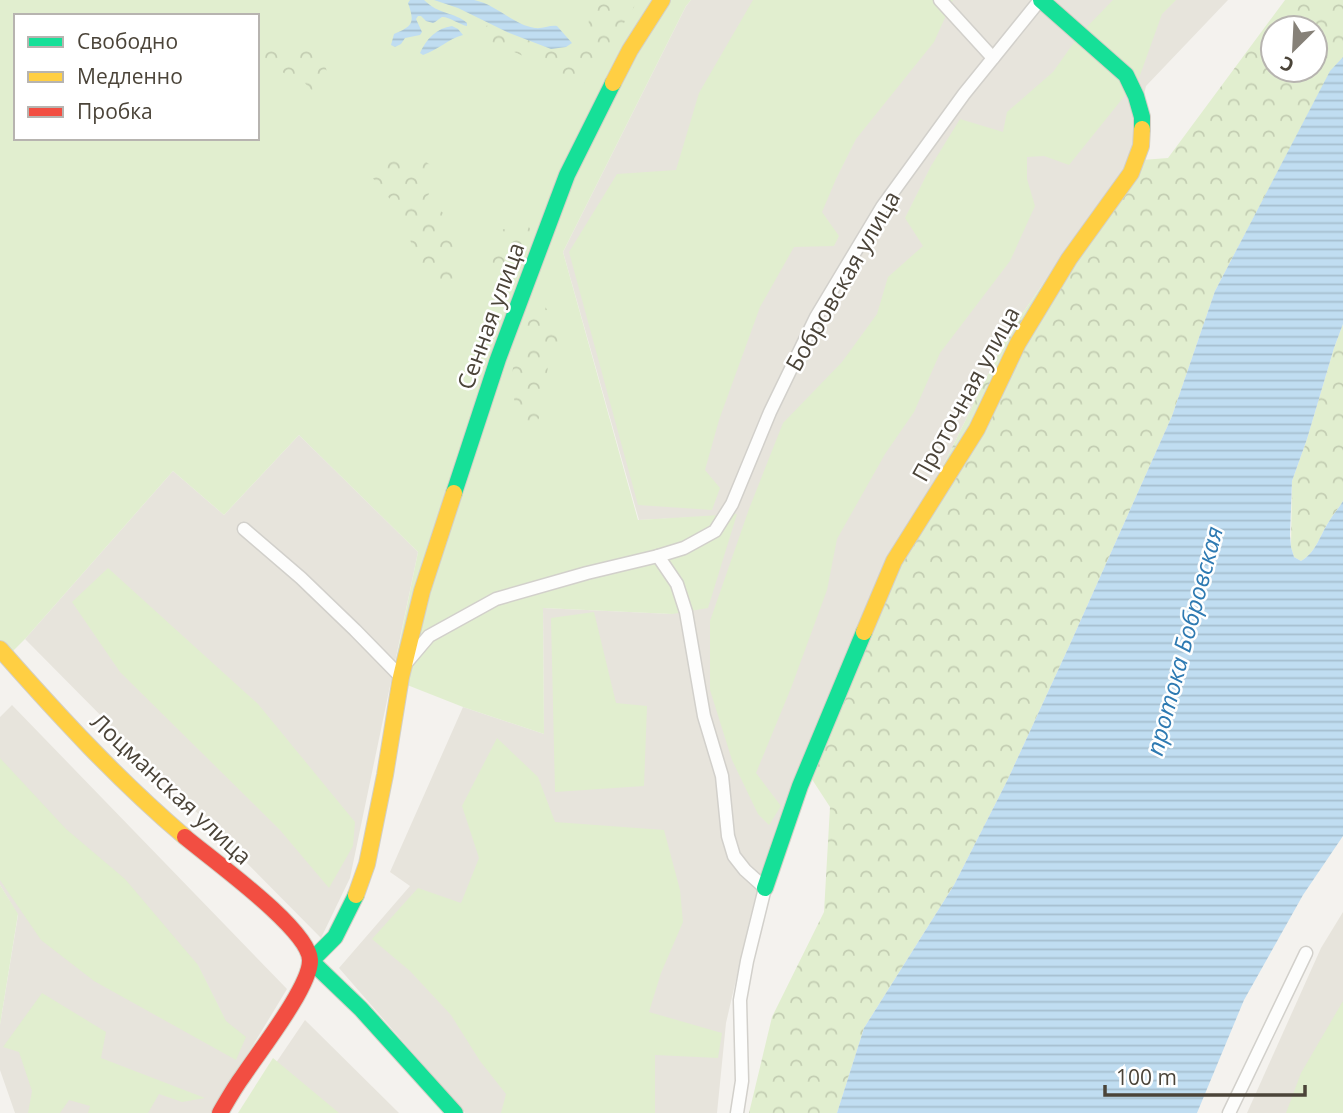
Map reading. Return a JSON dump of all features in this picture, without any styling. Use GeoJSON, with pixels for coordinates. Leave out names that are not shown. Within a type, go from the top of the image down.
{"type":"FeatureCollection","features":[{"type":"Feature","properties":{"kind":"street","name":"Сенная улица"},"geometry":{"type":"LineString","coordinates":[[402,671],[422,591],[498,359],[567,175],[631,50],[662,0]]}},
{"type":"Feature","properties":{"kind":"street"},"geometry":{"type":"LineString","coordinates":[[940,0],[993,58]]}},
{"type":"Feature","properties":{"kind":"street","name":"Бобровская улица"},"geometry":{"type":"LineString","coordinates":[[402,671],[429,636],[496,599],[684,548],[715,531],[732,504],[770,412],[816,317],[882,207],[964,94],[1041,0]]}},
{"type":"Feature","properties":{"kind":"street","name":"Проточная улица"},"geometry":{"type":"LineString","coordinates":[[765,888],[800,786],[894,561],[977,429],[1018,343],[1069,259],[1131,173],[1141,146],[1142,117],[1126,75],[1041,0]]}},
{"type":"Feature","properties":{"kind":"street"},"geometry":{"type":"LineString","coordinates":[[219,1113],[293,1002],[311,961],[335,937],[353,902],[367,864],[402,671],[244,529]]}},
{"type":"Feature","properties":{"kind":"street"},"geometry":{"type":"LineString","coordinates":[[658,556],[677,584],[690,629],[704,716],[722,776],[728,836],[734,856],[765,888],[740,1000],[742,1081],[737,1113]]}},
{"type":"Feature","properties":{"kind":"street","name":"Лоцманская улица"},"geometry":{"type":"LineString","coordinates":[[0,649],[60,717],[158,813],[283,919],[304,943],[311,961],[361,1009],[455,1113]]}},
{"type":"Feature","properties":{"kind":"street"},"geometry":{"type":"LineString","coordinates":[[1229,1113],[1306,953]]}},
{"type":"Feature","properties":{"kind":"shaded area"},"geometry":{"type":"Polygon","coordinates":[[[691,0],[1228,0],[1146,86],[1129,161],[1008,334],[944,464],[889,558],[777,825],[750,919],[726,1023],[717,1113],[465,1113],[339,968],[410,886],[390,872],[463,707],[544,734],[543,608],[672,614],[736,515],[639,520],[563,252],[691,0]]]}},
{"type":"Feature","properties":{"kind":"shaded area"},"geometry":{"type":"Polygon","coordinates":[[[299,435],[418,552],[350,878],[321,938],[25,639],[173,471],[224,515],[299,435]]]}},
{"type":"Feature","properties":{"kind":"shaded area"},"geometry":{"type":"Polygon","coordinates":[[[12,705],[287,989],[212,1113],[15,1113],[0,1070],[0,1025],[18,915],[0,885],[0,717],[12,705]]]}},
{"type":"Feature","properties":{"kind":"shaded area"},"geometry":{"type":"Polygon","coordinates":[[[1343,912],[1343,1113],[1247,1113],[1321,948],[1343,912]]]}},
{"type":"Feature","properties":{"kind":"shaded area"},"geometry":{"type":"Polygon","coordinates":[[[305,1020],[399,1113],[242,1113],[305,1020]]]}},
{"type":"Feature","properties":{"kind":"green space"},"geometry":{"type":"Polygon","coordinates":[[[0,0],[691,0],[563,252],[638,520],[737,514],[708,608],[672,614],[543,608],[544,734],[463,707],[392,679],[418,552],[299,435],[224,515],[173,471],[7,657],[0,649],[0,0]]]}},
{"type":"Feature","properties":{"kind":"green space"},"geometry":{"type":"Polygon","coordinates":[[[592,0],[635,0],[634,7],[584,83],[478,36],[489,23],[551,49],[565,47],[586,38],[592,0]]]}},
{"type":"Feature","properties":{"kind":"green space"},"geometry":{"type":"Polygon","coordinates":[[[753,0],[953,0],[934,42],[856,139],[836,179],[822,212],[839,236],[834,246],[794,247],[760,307],[719,420],[705,470],[720,488],[712,510],[638,505],[569,252],[617,174],[676,170],[699,93],[753,0]]]}},
{"type":"Feature","properties":{"kind":"green space"},"geometry":{"type":"Polygon","coordinates":[[[1113,0],[1176,0],[1162,14],[1139,78],[1069,165],[1044,156],[1027,157],[1027,179],[1035,206],[1010,261],[940,353],[914,412],[885,454],[837,539],[827,590],[756,773],[781,806],[769,825],[758,814],[732,760],[710,690],[710,621],[749,509],[783,423],[842,362],[877,314],[888,277],[923,246],[905,218],[931,166],[960,119],[1003,132],[1007,112],[1053,72],[1080,34],[1113,0]]]}},
{"type":"Feature","properties":{"kind":"green space"},"geometry":{"type":"Polygon","coordinates":[[[1285,0],[1343,0],[1343,57],[1329,74],[1329,14],[1275,14],[1285,0]]]}},
{"type":"Feature","properties":{"kind":"green space"},"geometry":{"type":"Polygon","coordinates":[[[1259,35],[1259,84],[1324,84],[1215,291],[1172,416],[1007,781],[954,885],[864,1028],[837,1113],[749,1113],[772,1017],[824,912],[830,807],[802,764],[889,558],[944,464],[1008,334],[1129,161],[1168,158],[1259,35]]]}},
{"type":"Feature","properties":{"kind":"green space"},"geometry":{"type":"Polygon","coordinates":[[[277,44],[315,51],[327,47],[334,58],[325,65],[329,79],[328,90],[315,94],[302,80],[287,75],[264,60],[266,46],[277,44]]]}},
{"type":"Feature","properties":{"kind":"green space"},"geometry":{"type":"Polygon","coordinates":[[[381,153],[389,162],[417,159],[433,169],[433,185],[427,197],[447,217],[461,251],[455,261],[457,273],[450,284],[422,281],[403,215],[367,171],[369,157],[381,153]]]}},
{"type":"Feature","properties":{"kind":"green space"},"geometry":{"type":"Polygon","coordinates":[[[526,223],[532,232],[532,244],[518,268],[497,320],[492,310],[496,273],[491,257],[492,241],[496,234],[504,229],[526,223]]]}},
{"type":"Feature","properties":{"kind":"green space"},"geometry":{"type":"Polygon","coordinates":[[[540,303],[546,307],[557,334],[558,345],[554,355],[548,360],[547,382],[540,395],[539,418],[535,425],[528,429],[520,424],[513,394],[512,371],[526,339],[529,311],[533,304],[540,303]]]}},
{"type":"Feature","properties":{"kind":"green space"},"geometry":{"type":"Polygon","coordinates":[[[1343,324],[1343,501],[1315,548],[1301,561],[1294,557],[1291,547],[1292,481],[1343,324]]]}},
{"type":"Feature","properties":{"kind":"green space"},"geometry":{"type":"Polygon","coordinates":[[[108,568],[258,704],[355,822],[353,846],[329,888],[280,830],[120,672],[72,602],[108,568]]]}},
{"type":"Feature","properties":{"kind":"green space"},"geometry":{"type":"Polygon","coordinates":[[[594,612],[616,703],[647,706],[644,786],[555,792],[551,618],[594,612]]]}},
{"type":"Feature","properties":{"kind":"green space"},"geometry":{"type":"Polygon","coordinates":[[[497,738],[538,777],[555,822],[664,830],[680,890],[683,922],[661,973],[649,1012],[722,1033],[718,1058],[655,1055],[655,1113],[501,1113],[506,1094],[480,1061],[451,1015],[410,971],[372,939],[418,888],[461,903],[479,858],[462,806],[497,738]]]}},
{"type":"Feature","properties":{"kind":"green space"},"geometry":{"type":"Polygon","coordinates":[[[0,758],[66,829],[125,879],[198,965],[226,1021],[246,1037],[236,1060],[94,981],[41,940],[0,880],[0,758]]]}},
{"type":"Feature","properties":{"kind":"green space"},"geometry":{"type":"Polygon","coordinates":[[[0,885],[18,914],[0,1025],[0,885]]]}},
{"type":"Feature","properties":{"kind":"green space"},"geometry":{"type":"Polygon","coordinates":[[[42,993],[106,1032],[101,1058],[205,1098],[182,1102],[159,1094],[148,1113],[88,1113],[90,1106],[69,1100],[60,1113],[28,1113],[32,1091],[19,1052],[3,1047],[42,993]]]}},
{"type":"Feature","properties":{"kind":"green space"},"geometry":{"type":"Polygon","coordinates":[[[1343,1001],[1343,1113],[1286,1113],[1301,1073],[1343,1001]]]}},
{"type":"Feature","properties":{"kind":"green space"},"geometry":{"type":"Polygon","coordinates":[[[273,1058],[339,1113],[238,1113],[273,1058]]]}},
{"type":"Feature","properties":{"kind":"water"},"geometry":{"type":"Polygon","coordinates":[[[410,0],[424,0],[435,8],[462,19],[467,26],[444,17],[433,23],[418,16],[416,19],[422,32],[420,35],[405,38],[395,47],[391,45],[394,34],[411,23],[408,3],[410,0]]]}},
{"type":"Feature","properties":{"kind":"water"},"geometry":{"type":"Polygon","coordinates":[[[434,0],[482,2],[527,26],[557,26],[572,43],[566,47],[551,49],[434,0]]]}},
{"type":"Feature","properties":{"kind":"water"},"geometry":{"type":"Polygon","coordinates":[[[452,26],[463,35],[428,53],[420,53],[433,35],[452,26]]]}},
{"type":"Feature","properties":{"kind":"water","name":"протока Бобровская"},"geometry":{"type":"Polygon","coordinates":[[[1343,57],[1343,324],[1292,481],[1290,535],[1294,557],[1301,561],[1315,548],[1343,501],[1343,836],[1303,895],[1244,1000],[1197,1113],[837,1113],[864,1028],[954,885],[1007,781],[1172,416],[1215,291],[1323,84],[1329,84],[1330,71],[1343,57]]]}},
{"type":"Feature","properties":{"kind":"traffic: fast"},"geometry":{"type":"LineString","coordinates":[[1041,0],[1126,75],[1136,96],[1142,117],[1142,129]]}},
{"type":"Feature","properties":{"kind":"traffic: fast"},"geometry":{"type":"LineString","coordinates":[[454,493],[498,359],[567,175],[613,83]]}},
{"type":"Feature","properties":{"kind":"traffic: fast"},"geometry":{"type":"LineString","coordinates":[[765,888],[800,786],[864,632]]}},
{"type":"Feature","properties":{"kind":"traffic: fast"},"geometry":{"type":"LineString","coordinates":[[356,895],[335,937],[311,961],[361,1009],[455,1113]]}},
{"type":"Feature","properties":{"kind":"traffic: slow"},"geometry":{"type":"LineString","coordinates":[[613,83],[630,50],[662,0]]}},
{"type":"Feature","properties":{"kind":"traffic: slow"},"geometry":{"type":"LineString","coordinates":[[864,632],[894,561],[977,429],[1018,343],[1069,259],[1131,173],[1141,146],[1142,129]]}},
{"type":"Feature","properties":{"kind":"traffic: slow"},"geometry":{"type":"LineString","coordinates":[[356,895],[367,864],[401,677],[422,591],[454,493]]}},
{"type":"Feature","properties":{"kind":"traffic: slow"},"geometry":{"type":"LineString","coordinates":[[0,649],[89,746],[185,837]]}},
{"type":"Feature","properties":{"kind":"traffic: jam"},"geometry":{"type":"LineString","coordinates":[[185,837],[277,913],[294,931],[310,960],[308,972],[293,1002],[220,1113]]}}]}
